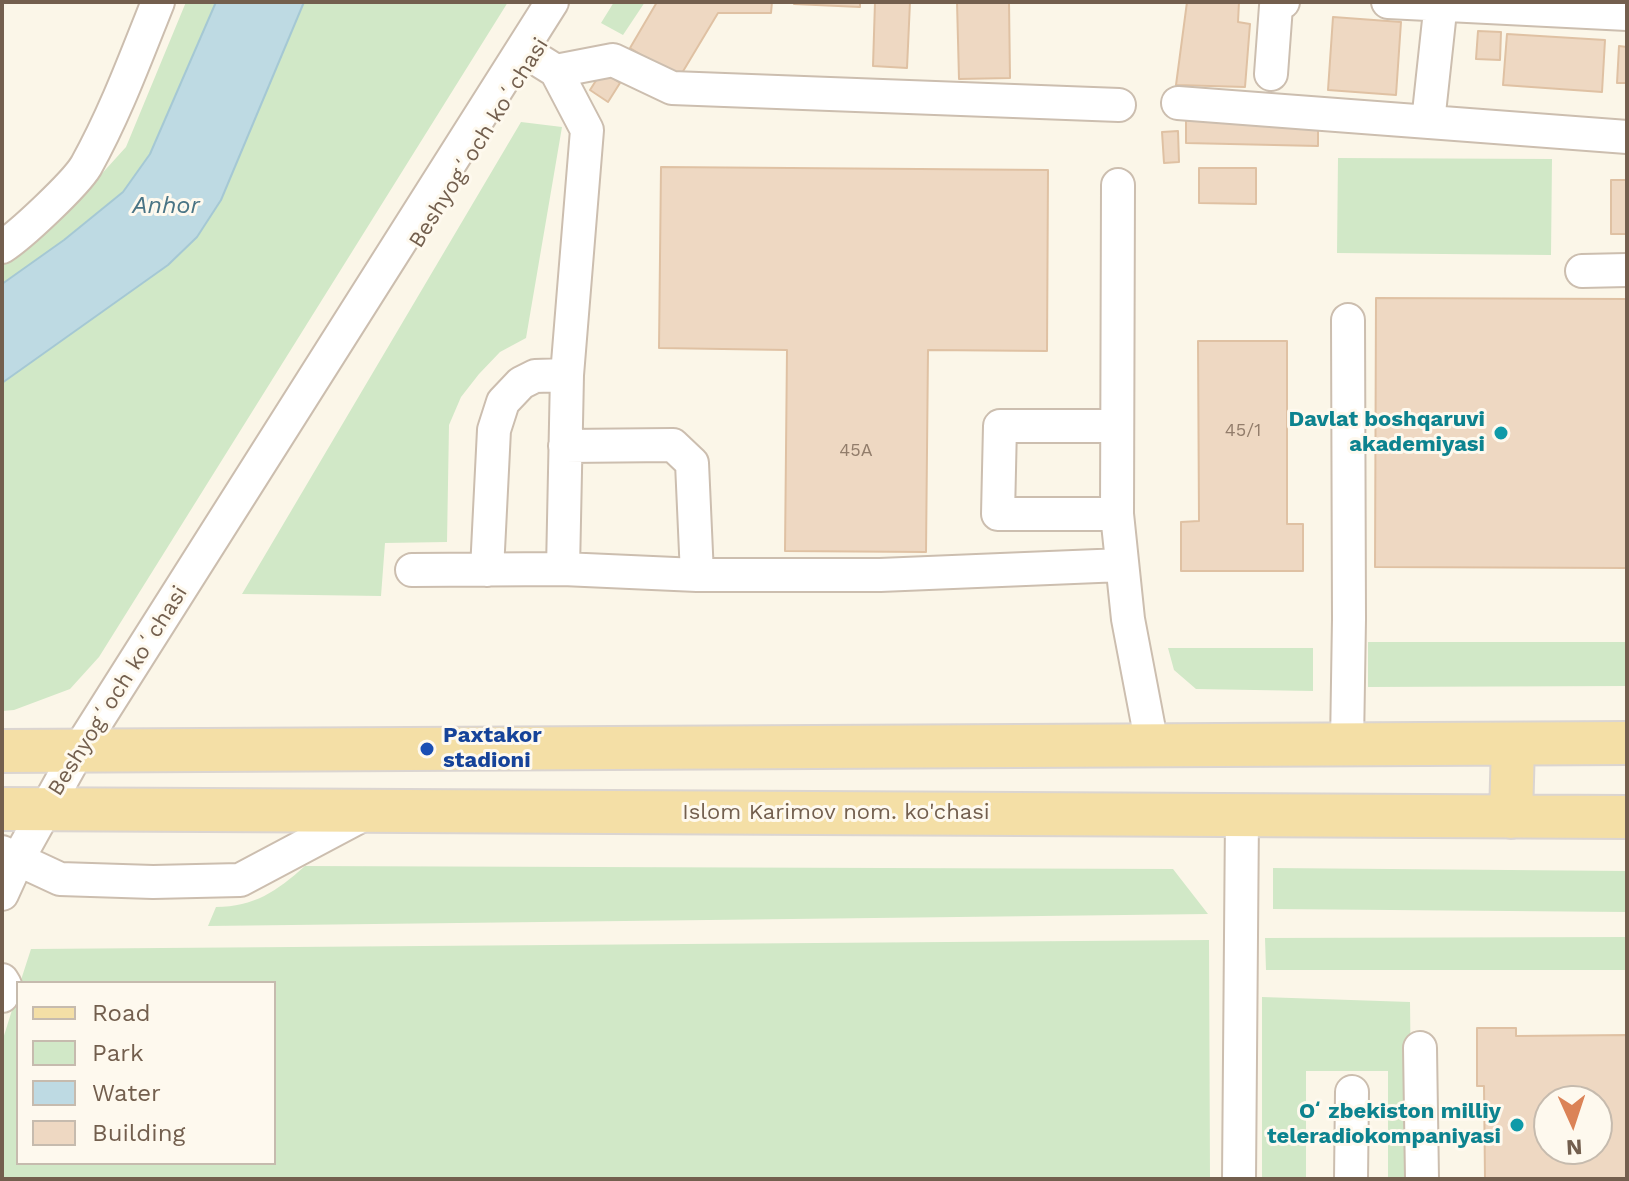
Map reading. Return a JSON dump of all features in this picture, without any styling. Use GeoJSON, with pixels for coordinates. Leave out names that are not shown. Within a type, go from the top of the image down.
{"type":"FeatureCollection","features":[{"type":"Feature","properties":{"kind":"main road"},"geometry":{"type":"LineString","coordinates":[[2,751],[1627,743]]}},
{"type":"Feature","properties":{"kind":"main road"},"geometry":{"type":"LineString","coordinates":[[1511,817],[1513,744]]}},
{"type":"Feature","properties":{"kind":"main road"},"geometry":{"type":"LineString","coordinates":[[891,746],[891,813]]}},
{"type":"Feature","properties":{"kind":"main road","name":"Islom Karimov nom. ko'chasi"},"geometry":{"type":"LineString","coordinates":[[2,809],[1627,817]]}},
{"type":"Feature","properties":{"kind":"street"},"geometry":{"type":"LineString","coordinates":[[2,247],[17,238],[84,169],[158,2]]}},
{"type":"Feature","properties":{"kind":"street","name":"Beshyogʻoch koʻchasi"},"geometry":{"type":"LineString","coordinates":[[536,59],[552,2]]}},
{"type":"Feature","properties":{"kind":"street","name":"Beshyogʻoch koʻchasi"},"geometry":{"type":"LineString","coordinates":[[2,894],[10,856],[91,750],[536,59],[568,2]]}},
{"type":"Feature","properties":{"kind":"street"},"geometry":{"type":"LineString","coordinates":[[1271,74],[1276,6],[1283,2]]}},
{"type":"Feature","properties":{"kind":"street"},"geometry":{"type":"LineString","coordinates":[[1388,2],[1627,14]]}},
{"type":"Feature","properties":{"kind":"street"},"geometry":{"type":"LineString","coordinates":[[1428,122],[1441,4]]}},
{"type":"Feature","properties":{"kind":"street"},"geometry":{"type":"LineString","coordinates":[[536,59],[613,60],[672,88],[1119,105]]}},
{"type":"Feature","properties":{"kind":"street"},"geometry":{"type":"LineString","coordinates":[[536,59],[587,130],[567,375],[563,569]]}},
{"type":"Feature","properties":{"kind":"street"},"geometry":{"type":"LineString","coordinates":[[1178,103],[1627,137]]}},
{"type":"Feature","properties":{"kind":"street"},"geometry":{"type":"LineString","coordinates":[[1118,185],[1117,514],[1128,619],[1152,745]]}},
{"type":"Feature","properties":{"kind":"street"},"geometry":{"type":"LineString","coordinates":[[1582,271],[1627,270]]}},
{"type":"Feature","properties":{"kind":"street"},"geometry":{"type":"LineString","coordinates":[[1347,744],[1348,320]]}},
{"type":"Feature","properties":{"kind":"street"},"geometry":{"type":"LineString","coordinates":[[487,570],[494,430],[503,402],[521,383],[535,376],[567,375]]}},
{"type":"Feature","properties":{"kind":"street"},"geometry":{"type":"LineString","coordinates":[[1116,426],[1000,426],[998,514],[1117,514]]}},
{"type":"Feature","properties":{"kind":"street"},"geometry":{"type":"LineString","coordinates":[[565,446],[673,445],[692,463],[697,575]]}},
{"type":"Feature","properties":{"kind":"street"},"geometry":{"type":"LineString","coordinates":[[412,570],[563,569],[697,575],[880,575],[1122,565]]}},
{"type":"Feature","properties":{"kind":"street"},"geometry":{"type":"LineString","coordinates":[[10,856],[60,879],[153,882],[240,880],[370,810]]}},
{"type":"Feature","properties":{"kind":"street"},"geometry":{"type":"LineString","coordinates":[[1239,1179],[1242,815]]}},
{"type":"Feature","properties":{"kind":"street"},"geometry":{"type":"LineString","coordinates":[[2,980],[5,985],[2,996]]}},
{"type":"Feature","properties":{"kind":"street"},"geometry":{"type":"LineString","coordinates":[[1420,1048],[1422,1179]]}},
{"type":"Feature","properties":{"kind":"street"},"geometry":{"type":"LineString","coordinates":[[1351,1179],[1352,1092]]}},
{"type":"Feature","properties":{"kind":"green space"},"geometry":{"type":"Polygon","coordinates":[[[186,2],[216,2],[150,154],[123,192],[64,240],[2,284],[2,261],[57,223],[126,147],[186,2]]]}},
{"type":"Feature","properties":{"kind":"green space"},"geometry":{"type":"Polygon","coordinates":[[[304,2],[508,2],[99,657],[70,689],[14,710],[2,711],[2,383],[168,265],[197,237],[221,200],[304,2]]]}},
{"type":"Feature","properties":{"kind":"green space"},"geometry":{"type":"Polygon","coordinates":[[[614,2],[645,2],[623,35],[601,23],[614,2]]]}},
{"type":"Feature","properties":{"kind":"green space"},"geometry":{"type":"Polygon","coordinates":[[[521,122],[562,127],[526,338],[500,352],[479,374],[461,397],[449,425],[447,542],[385,543],[381,596],[242,594],[521,122]]]}},
{"type":"Feature","properties":{"kind":"green space"},"geometry":{"type":"Polygon","coordinates":[[[1338,158],[1552,159],[1551,255],[1337,253],[1338,158]]]}},
{"type":"Feature","properties":{"kind":"green space"},"geometry":{"type":"Polygon","coordinates":[[[1368,642],[1627,642],[1627,686],[1368,687],[1368,642]]]}},
{"type":"Feature","properties":{"kind":"green space"},"geometry":{"type":"Polygon","coordinates":[[[1168,648],[1313,648],[1313,691],[1196,689],[1174,670],[1168,648]]]}},
{"type":"Feature","properties":{"kind":"green space"},"geometry":{"type":"Polygon","coordinates":[[[305,866],[1173,869],[1208,914],[208,926],[216,907],[242,904],[264,896],[305,866]]]}},
{"type":"Feature","properties":{"kind":"green space"},"geometry":{"type":"Polygon","coordinates":[[[1273,868],[1627,871],[1627,912],[1273,909],[1273,868]]]}},
{"type":"Feature","properties":{"kind":"green space"},"geometry":{"type":"Polygon","coordinates":[[[1627,937],[1627,970],[1266,970],[1265,938],[1627,937]]]}},
{"type":"Feature","properties":{"kind":"green space"},"geometry":{"type":"Polygon","coordinates":[[[1209,940],[1210,1179],[2,1179],[2,1042],[16,997],[16,1165],[276,1165],[276,981],[21,981],[31,949],[1209,940]]]}},
{"type":"Feature","properties":{"kind":"green space"},"geometry":{"type":"Polygon","coordinates":[[[1262,997],[1410,1002],[1412,1179],[1388,1179],[1388,1071],[1306,1071],[1306,1179],[1262,1179],[1262,997]]]}},
{"type":"Feature","properties":{"kind":"water","name":"Anhor"},"geometry":{"type":"Polygon","coordinates":[[[216,2],[304,2],[221,200],[197,237],[168,265],[2,383],[2,284],[64,240],[123,192],[150,154],[216,2]]]}},
{"type":"Feature","properties":{"kind":"building"},"geometry":{"type":"Polygon","coordinates":[[[657,2],[772,2],[771,13],[718,13],[679,78],[630,48],[657,2]]]}},
{"type":"Feature","properties":{"kind":"building"},"geometry":{"type":"Polygon","coordinates":[[[860,2],[860,7],[794,4],[860,2]]]}},
{"type":"Feature","properties":{"kind":"building"},"geometry":{"type":"Polygon","coordinates":[[[875,2],[910,2],[907,68],[873,66],[875,2]]]}},
{"type":"Feature","properties":{"kind":"building"},"geometry":{"type":"Polygon","coordinates":[[[957,2],[1009,2],[1010,78],[959,79],[957,2]]]}},
{"type":"Feature","properties":{"kind":"building"},"geometry":{"type":"Polygon","coordinates":[[[1187,2],[1239,2],[1238,22],[1250,24],[1245,87],[1176,85],[1187,2]]]}},
{"type":"Feature","properties":{"kind":"building"},"geometry":{"type":"Polygon","coordinates":[[[1333,17],[1401,22],[1396,95],[1328,90],[1333,17]]]}},
{"type":"Feature","properties":{"kind":"building"},"geometry":{"type":"Polygon","coordinates":[[[1478,31],[1501,32],[1500,60],[1476,59],[1478,31]]]}},
{"type":"Feature","properties":{"kind":"building"},"geometry":{"type":"Polygon","coordinates":[[[1507,34],[1605,40],[1602,92],[1503,85],[1507,34]]]}},
{"type":"Feature","properties":{"kind":"building"},"geometry":{"type":"Polygon","coordinates":[[[1619,46],[1627,47],[1627,83],[1617,83],[1619,46]]]}},
{"type":"Feature","properties":{"kind":"building"},"geometry":{"type":"Polygon","coordinates":[[[602,71],[620,83],[608,102],[590,90],[602,71]]]}},
{"type":"Feature","properties":{"kind":"building"},"geometry":{"type":"Polygon","coordinates":[[[1186,120],[1318,123],[1318,146],[1186,143],[1186,120]]]}},
{"type":"Feature","properties":{"kind":"building"},"geometry":{"type":"Polygon","coordinates":[[[1178,131],[1179,162],[1164,163],[1162,132],[1178,131]]]}},
{"type":"Feature","properties":{"kind":"building"},"geometry":{"type":"Polygon","coordinates":[[[661,167],[1048,170],[1047,351],[928,350],[926,552],[785,551],[787,350],[659,348],[661,167]]]}},
{"type":"Feature","properties":{"kind":"building"},"geometry":{"type":"Polygon","coordinates":[[[1199,168],[1256,168],[1256,204],[1199,203],[1199,168]]]}},
{"type":"Feature","properties":{"kind":"building"},"geometry":{"type":"Polygon","coordinates":[[[1611,180],[1627,180],[1627,234],[1611,234],[1611,180]]]}},
{"type":"Feature","properties":{"kind":"building","name":"Davlat boshqaruvi akademiyasi"},"geometry":{"type":"Polygon","coordinates":[[[1376,298],[1627,299],[1627,568],[1375,567],[1376,298]]]}},
{"type":"Feature","properties":{"kind":"building"},"geometry":{"type":"Polygon","coordinates":[[[1198,341],[1287,341],[1287,524],[1303,524],[1303,571],[1181,571],[1181,522],[1199,521],[1198,341]]]}},
{"type":"Feature","properties":{"kind":"building","name":"Oʻzbekiston milliy teleradiokompaniyasi"},"geometry":{"type":"Polygon","coordinates":[[[1477,1028],[1516,1028],[1516,1036],[1627,1035],[1627,1179],[1485,1179],[1484,1086],[1477,1086],[1477,1028]]]}},
{"type":"Feature","properties":{"kind":"place","name":"Davlat boshqaruvi akademiyasi"},"geometry":{"type":"Point","coordinates":[1501,433]}},
{"type":"Feature","properties":{"kind":"place","name":"Paxtakor stadioni"},"geometry":{"type":"Point","coordinates":[427,749]}},
{"type":"Feature","properties":{"kind":"place","name":"Oʻzbekiston milliy teleradiokompaniyasi"},"geometry":{"type":"Point","coordinates":[1517,1125]}}]}
